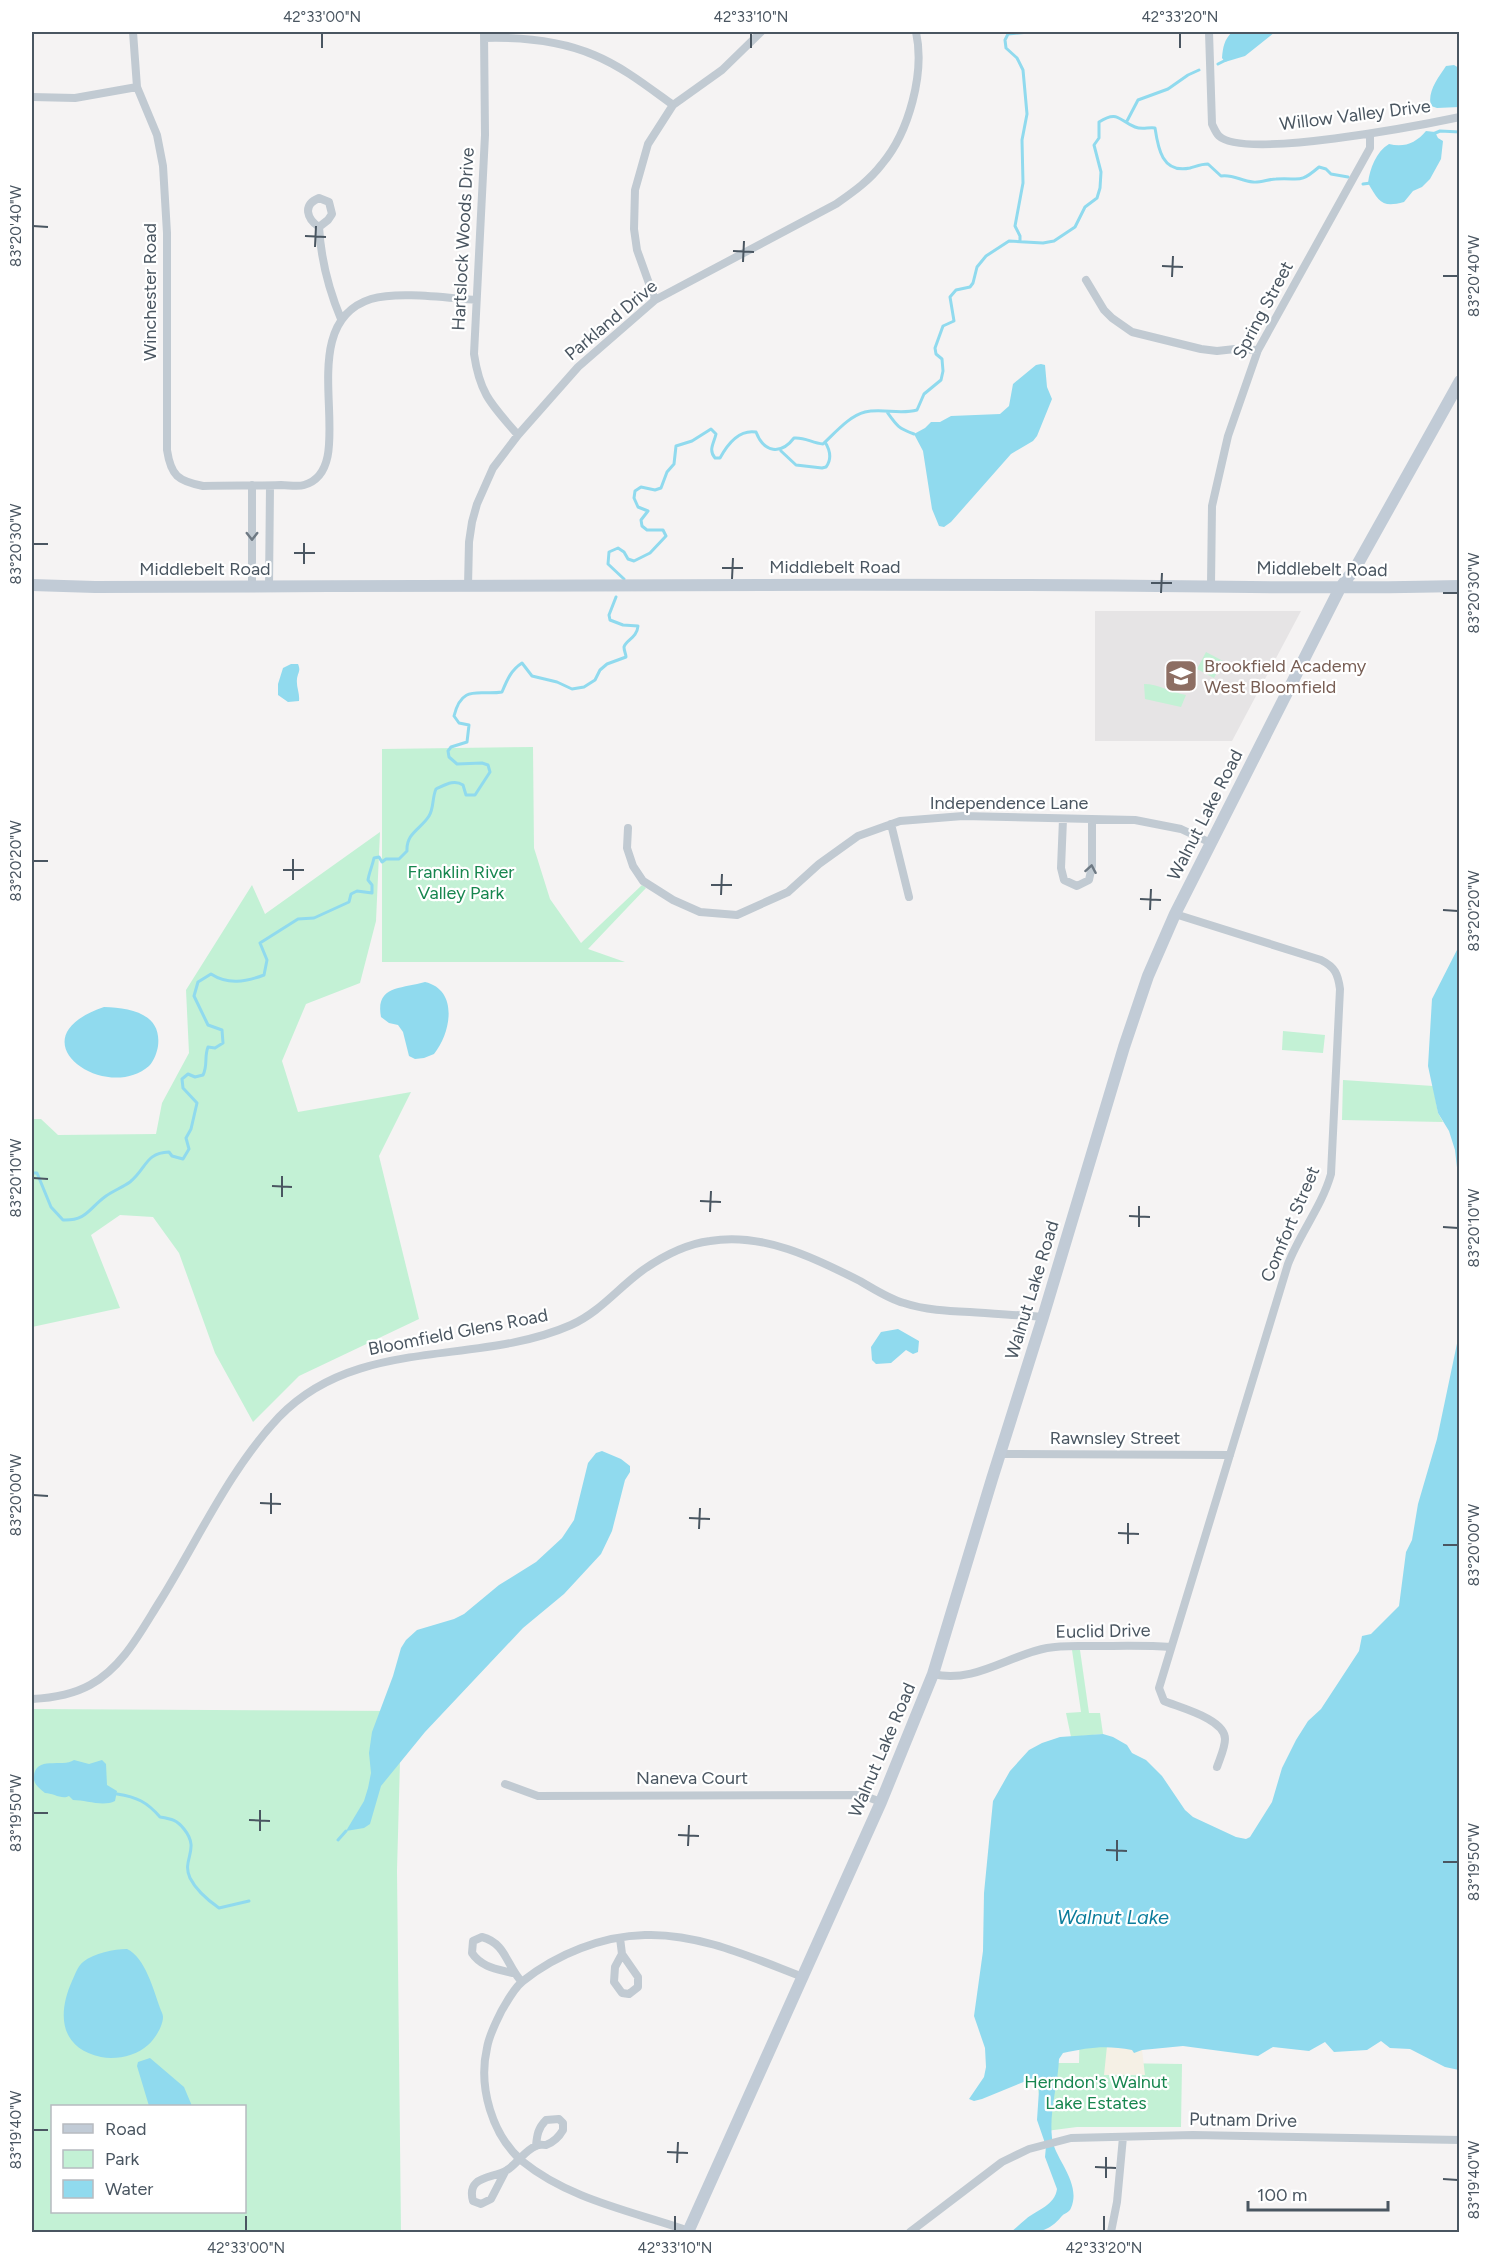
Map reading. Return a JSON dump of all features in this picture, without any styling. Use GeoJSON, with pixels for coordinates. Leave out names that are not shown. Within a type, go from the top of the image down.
{"type":"FeatureCollection","features":[{"type":"Feature","properties":{"kind":"street","name":"Winchester Road"},"geometry":{"type":"LineString","coordinates":[[133,32],[137,87],[157,135],[163,166],[167,233],[167,450],[170,466],[178,477],[188,483],[203,486],[305,485],[320,474],[328,460],[330,449],[328,388],[330,349],[341,319]]}},
{"type":"Feature","properties":{"kind":"street"},"geometry":{"type":"LineString","coordinates":[[655,300],[637,250],[633,229],[635,190],[648,144],[673,105],[722,70],[761,32]]}},
{"type":"Feature","properties":{"kind":"street","name":"Parkland Drive"},"geometry":{"type":"LineString","coordinates":[[468,586],[469,542],[477,504],[493,468],[518,435],[579,367],[655,300],[836,204],[858,189],[882,165],[892,151],[916,89],[919,50],[916,32]]}},
{"type":"Feature","properties":{"kind":"street","name":"Willow Valley Drive"},"geometry":{"type":"LineString","coordinates":[[1209,32],[1212,124],[1220,137],[1235,143],[1299,143],[1370,134],[1460,117]]}},
{"type":"Feature","properties":{"kind":"street"},"geometry":{"type":"LineString","coordinates":[[484,35],[555,44],[594,55],[628,73],[673,105]]}},
{"type":"Feature","properties":{"kind":"street","name":"Hartslock Woods Drive"},"geometry":{"type":"LineString","coordinates":[[484,35],[485,135],[474,354],[478,379],[492,406],[518,435]]}},
{"type":"Feature","properties":{"kind":"street"},"geometry":{"type":"LineString","coordinates":[[32,97],[75,98],[137,87]]}},
{"type":"Feature","properties":{"kind":"street","name":"Spring Street"},"geometry":{"type":"LineString","coordinates":[[1211,585],[1212,506],[1228,436],[1258,350],[1370,148],[1370,134]]}},
{"type":"Feature","properties":{"kind":"street"},"geometry":{"type":"LineString","coordinates":[[319,227],[321,257],[330,292],[341,319],[351,309],[371,299],[390,296],[476,300]]}},
{"type":"Feature","properties":{"kind":"street"},"geometry":{"type":"LineString","coordinates":[[1086,280],[1112,318],[1132,332],[1209,350],[1258,350]]}},
{"type":"Feature","properties":{"kind":"street","name":"Walnut Lake Road"},"geometry":{"type":"LineString","coordinates":[[689,2232],[880,1802],[933,1674],[1124,1047],[1148,976],[1175,914],[1340,588],[1356,567],[1460,381]]}},
{"type":"Feature","properties":{"kind":"street"},"geometry":{"type":"LineString","coordinates":[[252,587],[261,485]]}},
{"type":"Feature","properties":{"kind":"street"},"geometry":{"type":"LineString","coordinates":[[261,485],[269,587]]}},
{"type":"Feature","properties":{"kind":"street","name":"Middlebelt Road"},"geometry":{"type":"LineString","coordinates":[[32,585],[269,587],[1211,585],[1340,588],[1460,586]]}},
{"type":"Feature","properties":{"kind":"street","name":"Independence Lane"},"geometry":{"type":"LineString","coordinates":[[628,828],[627,848],[633,866],[644,880],[673,900],[700,912],[737,915],[788,892],[819,864],[858,836],[900,821],[963,816],[1135,820],[1180,829],[1211,843]]}},
{"type":"Feature","properties":{"kind":"street"},"geometry":{"type":"LineString","coordinates":[[1063,819],[1061,868],[1064,880],[1077,886],[1089,880],[1092,866],[1092,820]]}},
{"type":"Feature","properties":{"kind":"street"},"geometry":{"type":"LineString","coordinates":[[891,824],[909,897]]}},
{"type":"Feature","properties":{"kind":"street","name":"Comfort Street"},"geometry":{"type":"LineString","coordinates":[[1175,914],[1321,960],[1333,966],[1339,976],[1340,989],[1331,1174],[1327,1189],[1305,1226],[1288,1264],[1159,1688],[1164,1701],[1214,1721],[1222,1728],[1225,1738],[1217,1767]]}},
{"type":"Feature","properties":{"kind":"street","name":"Bloomfield Glens Road"},"geometry":{"type":"LineString","coordinates":[[32,1699],[63,1695],[90,1685],[122,1659],[179,1570],[225,1490],[262,1437],[281,1415],[300,1400],[345,1374],[396,1358],[486,1347],[546,1335],[588,1317],[640,1272],[668,1254],[706,1241],[724,1239],[752,1240],[779,1247],[819,1262],[902,1303],[932,1310],[1043,1317]]}},
{"type":"Feature","properties":{"kind":"street","name":"Rawnsley Street"},"geometry":{"type":"LineString","coordinates":[[999,1454],[1230,1455]]}},
{"type":"Feature","properties":{"kind":"street","name":"Euclid Drive"},"geometry":{"type":"LineString","coordinates":[[933,1674],[944,1677],[993,1668],[1022,1655],[1052,1647],[1171,1647]]}},
{"type":"Feature","properties":{"kind":"street","name":"Naneva Court"},"geometry":{"type":"LineString","coordinates":[[505,1784],[538,1796],[862,1795],[880,1802]]}},
{"type":"Feature","properties":{"kind":"street"},"geometry":{"type":"LineString","coordinates":[[689,2232],[617,2209],[560,2186],[521,2159],[507,2144],[496,2126],[489,2106],[485,2077],[487,2048],[496,2023],[509,1998],[522,1982],[556,1960],[586,1946],[620,1938],[646,1935],[684,1938],[747,1956],[803,1977]]}},
{"type":"Feature","properties":{"kind":"street"},"geometry":{"type":"LineString","coordinates":[[512,1973],[507,1958],[496,1944],[482,1937],[473,1941],[472,1953],[477,1960],[512,1973],[522,1982]]}},
{"type":"Feature","properties":{"kind":"street"},"geometry":{"type":"LineString","coordinates":[[620,1938],[622,1954]]}},
{"type":"Feature","properties":{"kind":"street","name":"Putnam Drive"},"geometry":{"type":"LineString","coordinates":[[910,2232],[988,2172],[1013,2156],[1062,2140],[1085,2137],[1193,2135],[1460,2140]]}},
{"type":"Feature","properties":{"kind":"street"},"geometry":{"type":"LineString","coordinates":[[1111,2232],[1118,2193],[1123,2137]]}},
{"type":"Feature","properties":{"kind":"street"},"geometry":{"type":"LineString","coordinates":[[505,2172],[536,2146]]}},
{"type":"Feature","properties":{"kind":"shaded area","name":"Brookfield Academy West Bloomfield"},"geometry":{"type":"Polygon","coordinates":[[[1095,611],[1301,611],[1232,741],[1095,741],[1095,611]]]}},
{"type":"Feature","properties":{"kind":"green space"},"geometry":{"type":"Polygon","coordinates":[[[1206,652],[1223,661],[1214,678],[1197,669],[1206,652]]]}},
{"type":"Feature","properties":{"kind":"green space"},"geometry":{"type":"Polygon","coordinates":[[[1186,664],[1191,670],[1182,681],[1177,681],[1173,673],[1167,670],[1170,665],[1186,664]]]}},
{"type":"Feature","properties":{"kind":"green space"},"geometry":{"type":"Polygon","coordinates":[[[1144,684],[1186,695],[1181,707],[1145,699],[1144,684]]]}},
{"type":"Feature","properties":{"kind":"green space","name":"Franklin River Valley Park"},"geometry":{"type":"Polygon","coordinates":[[[533,747],[534,848],[550,899],[581,943],[642,885],[646,888],[588,949],[625,962],[382,962],[382,749],[533,747]]]}},
{"type":"Feature","properties":{"kind":"green space"},"geometry":{"type":"Polygon","coordinates":[[[380,832],[376,921],[360,983],[306,1004],[282,1061],[298,1112],[411,1092],[379,1156],[419,1319],[299,1376],[253,1422],[215,1353],[179,1253],[153,1217],[120,1215],[91,1235],[120,1308],[32,1327],[32,1119],[41,1119],[58,1135],[156,1134],[162,1103],[189,1053],[186,990],[252,885],[265,914],[380,832]]]}},
{"type":"Feature","properties":{"kind":"green space"},"geometry":{"type":"Polygon","coordinates":[[[1283,1031],[1325,1035],[1323,1053],[1282,1050],[1283,1031]]]}},
{"type":"Feature","properties":{"kind":"green space"},"geometry":{"type":"Polygon","coordinates":[[[1343,1080],[1433,1086],[1438,1113],[1443,1122],[1342,1120],[1343,1080]]]}},
{"type":"Feature","properties":{"kind":"green space"},"geometry":{"type":"Polygon","coordinates":[[[1072,1650],[1080,1650],[1089,1713],[1100,1713],[1103,1734],[1071,1737],[1066,1713],[1081,1712],[1072,1650]]]}},
{"type":"Feature","properties":{"kind":"green space"},"geometry":{"type":"Polygon","coordinates":[[[32,1709],[397,1711],[398,1763],[400,1761],[397,1871],[401,2232],[32,2232],[32,1709]]]}},
{"type":"Feature","properties":{"kind":"green space","name":"Herndon's Walnut Lake Estates"},"geometry":{"type":"Polygon","coordinates":[[[1080,2021],[1114,2021],[1114,2063],[1182,2064],[1181,2127],[1077,2127],[1046,2131],[1033,2063],[1079,2063],[1080,2021]]]}},
{"type":"Feature","properties":{"kind":"sand"},"geometry":{"type":"Polygon","coordinates":[[[1107,2046],[1142,2050],[1145,2075],[1104,2075],[1107,2046]]]}},
{"type":"Feature","properties":{"kind":"water"},"geometry":{"type":"Polygon","coordinates":[[[1232,32],[1275,32],[1245,56],[1225,62],[1222,58],[1223,47],[1232,32]]]}},
{"type":"Feature","properties":{"kind":"water"},"geometry":{"type":"Polygon","coordinates":[[[1454,65],[1459,68],[1459,107],[1431,106],[1432,90],[1437,80],[1446,66],[1454,65]]]}},
{"type":"Feature","properties":{"kind":"water"},"geometry":{"type":"Polygon","coordinates":[[[1426,131],[1435,132],[1443,141],[1441,159],[1430,179],[1422,187],[1413,191],[1404,202],[1386,204],[1382,202],[1368,183],[1377,156],[1389,144],[1409,144],[1426,131]]]}},
{"type":"Feature","properties":{"kind":"water"},"geometry":{"type":"Polygon","coordinates":[[[1036,365],[1045,365],[1047,387],[1052,399],[1037,436],[1033,441],[1011,454],[951,522],[944,527],[939,526],[932,509],[923,451],[914,434],[931,422],[940,422],[951,416],[1000,414],[1009,406],[1013,384],[1036,365]]]}},
{"type":"Feature","properties":{"kind":"water"},"geometry":{"type":"Polygon","coordinates":[[[291,664],[299,666],[297,682],[299,701],[288,702],[278,695],[278,684],[283,668],[291,664]]]}},
{"type":"Feature","properties":{"kind":"water"},"geometry":{"type":"Polygon","coordinates":[[[1459,946],[1459,1185],[1455,1150],[1449,1131],[1438,1113],[1428,1066],[1432,999],[1459,946]]]}},
{"type":"Feature","properties":{"kind":"water"},"geometry":{"type":"Polygon","coordinates":[[[425,982],[436,987],[443,994],[449,1013],[448,1024],[445,1035],[434,1054],[415,1059],[409,1056],[403,1032],[398,1025],[389,1023],[381,1017],[380,1007],[382,999],[392,990],[425,982]]]}},
{"type":"Feature","properties":{"kind":"water"},"geometry":{"type":"Polygon","coordinates":[[[104,1007],[134,1011],[150,1019],[158,1035],[158,1046],[149,1066],[131,1076],[111,1077],[91,1072],[76,1063],[66,1050],[66,1035],[77,1020],[104,1007]]]}},
{"type":"Feature","properties":{"kind":"water"},"geometry":{"type":"Polygon","coordinates":[[[898,1329],[919,1341],[918,1352],[913,1354],[906,1350],[891,1363],[876,1364],[872,1360],[871,1347],[881,1332],[898,1329]]]}},
{"type":"Feature","properties":{"kind":"water","name":"Walnut Lake"},"geometry":{"type":"Polygon","coordinates":[[[1459,1334],[1459,2070],[1445,2067],[1410,2049],[1390,2048],[1381,2041],[1367,2050],[1334,2052],[1325,2042],[1309,2051],[1273,2047],[1258,2056],[1183,2046],[1142,2050],[1134,2053],[1132,2050],[1123,2048],[1106,2047],[1063,2053],[1059,2059],[1051,2128],[1054,2146],[1073,2189],[1071,2208],[1044,2230],[1011,2232],[1049,2203],[1056,2195],[1057,2189],[1045,2157],[1046,2146],[1037,2120],[1039,2090],[1036,2081],[1031,2079],[982,2099],[974,2101],[969,2099],[984,2077],[986,2067],[985,2048],[974,2016],[983,1951],[984,1893],[993,1801],[1010,1771],[1029,1750],[1060,1737],[1103,1734],[1127,1745],[1132,1753],[1146,1760],[1162,1776],[1185,1810],[1193,1817],[1236,1837],[1246,1839],[1250,1837],[1272,1802],[1282,1768],[1296,1740],[1308,1721],[1321,1709],[1359,1651],[1362,1636],[1371,1634],[1399,1606],[1406,1552],[1412,1540],[1418,1504],[1437,1439],[1459,1334]]]}},
{"type":"Feature","properties":{"kind":"water"},"geometry":{"type":"Polygon","coordinates":[[[602,1451],[621,1459],[630,1466],[630,1472],[625,1480],[612,1531],[601,1554],[564,1594],[523,1628],[425,1732],[381,1786],[370,1824],[364,1828],[346,1831],[364,1801],[371,1773],[369,1753],[372,1732],[401,1648],[406,1640],[417,1630],[464,1614],[499,1585],[536,1562],[562,1538],[574,1520],[588,1463],[596,1453],[602,1451]]]}},
{"type":"Feature","properties":{"kind":"water"},"geometry":{"type":"Polygon","coordinates":[[[74,1760],[89,1764],[102,1760],[106,1764],[107,1785],[117,1791],[115,1801],[100,1803],[73,1800],[69,1796],[45,1793],[36,1784],[34,1777],[39,1766],[74,1760]]]}},
{"type":"Feature","properties":{"kind":"water"},"geometry":{"type":"Polygon","coordinates":[[[127,1949],[139,1959],[148,1975],[163,2021],[156,2036],[138,2052],[113,2058],[87,2053],[70,2038],[66,2028],[64,2006],[67,1994],[76,1971],[83,1962],[104,1952],[127,1949]]]}},
{"type":"Feature","properties":{"kind":"water"},"geometry":{"type":"Polygon","coordinates":[[[150,2058],[184,2087],[192,2105],[149,2105],[137,2066],[138,2062],[150,2058]]]}},
{"type":"Feature","properties":{"kind":"waterway"},"geometry":{"type":"LineString","coordinates":[[1020,241],[1015,226],[1023,183],[1022,140],[1027,114],[1023,70],[1017,58],[1006,48],[1005,40],[1008,34],[1029,32]]}},
{"type":"Feature","properties":{"kind":"waterway"},"geometry":{"type":"LineString","coordinates":[[1218,64],[1226,60]]}},
{"type":"Feature","properties":{"kind":"waterway"},"geometry":{"type":"LineString","coordinates":[[1127,121],[1138,100],[1168,89],[1199,70]]}},
{"type":"Feature","properties":{"kind":"waterway"},"geometry":{"type":"LineString","coordinates":[[624,579],[608,564],[609,552],[618,548],[628,559],[634,561],[650,553],[666,536],[663,530],[647,530],[642,526],[641,520],[648,511],[638,507],[634,498],[635,491],[641,487],[655,490],[661,488],[667,472],[674,464],[676,446],[692,441],[711,429],[716,434],[712,449],[715,458],[720,458],[739,435],[750,432],[756,432],[763,444],[773,449],[784,447],[794,438],[823,444],[842,425],[859,414],[871,411],[917,410],[924,394],[941,380],[942,359],[936,354],[935,348],[943,326],[954,321],[950,297],[956,290],[970,287],[977,267],[986,256],[1009,241],[1043,243],[1054,241],[1075,227],[1085,207],[1097,198],[1101,172],[1094,145],[1099,138],[1099,122],[1105,118],[1114,116],[1138,128],[1155,128],[1163,158],[1173,167],[1181,169],[1208,164],[1221,176],[1256,182],[1273,179],[1299,179],[1319,167],[1331,174],[1348,177]]}},
{"type":"Feature","properties":{"kind":"waterway"},"geometry":{"type":"LineString","coordinates":[[1433,134],[1440,131],[1460,132]]}},
{"type":"Feature","properties":{"kind":"waterway"},"geometry":{"type":"LineString","coordinates":[[1363,184],[1371,183]]}},
{"type":"Feature","properties":{"kind":"waterway"},"geometry":{"type":"LineString","coordinates":[[887,412],[898,426],[914,434]]}},
{"type":"Feature","properties":{"kind":"waterway"},"geometry":{"type":"LineString","coordinates":[[781,451],[796,465],[822,468],[826,467],[830,458],[825,442]]}},
{"type":"Feature","properties":{"kind":"waterway"},"geometry":{"type":"LineString","coordinates":[[32,1173],[37,1173],[51,1207],[63,1220],[71,1220],[83,1216],[106,1196],[130,1182],[155,1155],[169,1152],[172,1156],[183,1159],[189,1149],[186,1138],[191,1129],[197,1103],[183,1088],[182,1079],[188,1074],[195,1077],[203,1075],[208,1047],[215,1048],[223,1043],[222,1030],[208,1025],[194,996],[198,982],[211,974],[230,981],[264,975],[267,960],[260,943],[298,919],[314,918],[349,902],[351,894],[357,891],[372,893],[372,885],[368,880],[374,858],[379,857],[382,862],[386,859],[399,859],[407,851],[411,835],[431,813],[436,789],[450,783],[460,783],[466,795],[475,795],[490,772],[488,765],[482,763],[457,764],[449,757],[448,751],[451,747],[467,742],[469,725],[459,723],[454,716],[462,699],[473,693],[502,692],[512,672],[522,663],[532,676],[557,682],[572,689],[584,687],[595,680],[600,670],[607,664],[626,657],[624,647],[637,630],[638,626],[623,625],[610,620],[609,615],[616,597]]}},
{"type":"Feature","properties":{"kind":"waterway"},"geometry":{"type":"LineString","coordinates":[[117,1794],[141,1801],[160,1817],[174,1820],[181,1826],[189,1836],[191,1843],[188,1865],[190,1878],[211,1902],[219,1908],[249,1901]]}},
{"type":"Feature","properties":{"kind":"waterway"},"geometry":{"type":"LineString","coordinates":[[338,1840],[346,1831]]}},
{"type":"Feature","properties":{"kind":"place","name":"Brookfield Academy West Bloomfield"},"geometry":{"type":"Point","coordinates":[1181,676]}}]}
